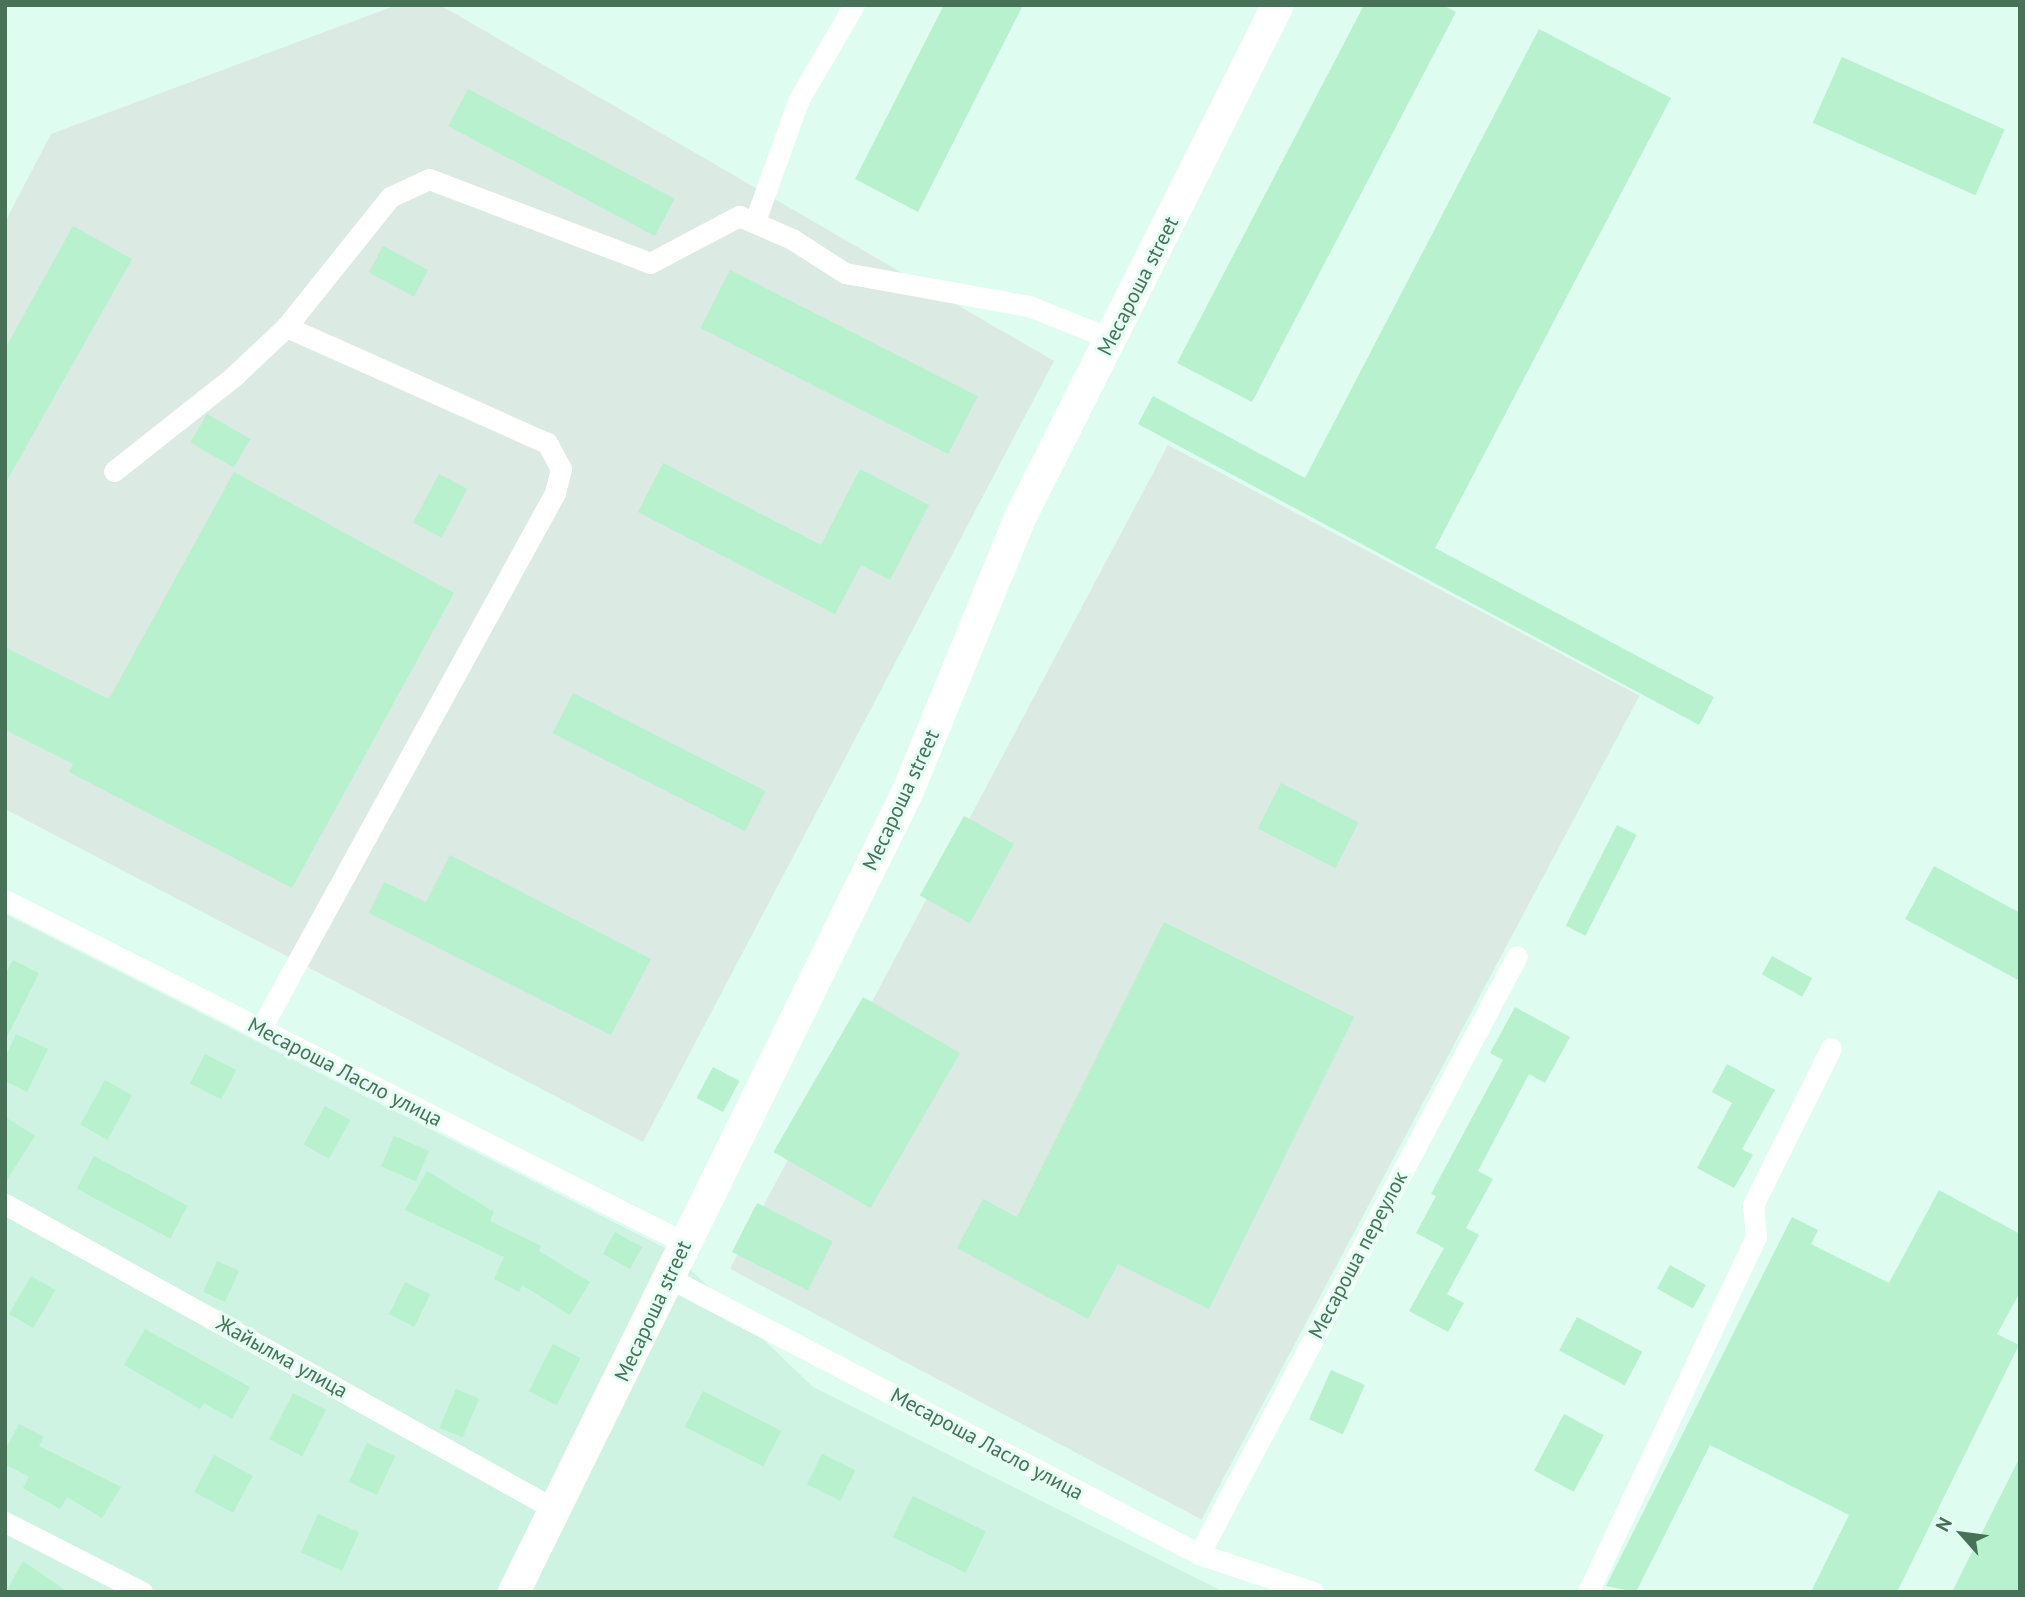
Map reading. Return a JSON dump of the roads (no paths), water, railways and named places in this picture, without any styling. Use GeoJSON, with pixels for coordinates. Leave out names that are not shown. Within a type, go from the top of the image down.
{"type":"FeatureCollection","features":[{"type":"Feature","properties":{"kind":"street"},"geometry":{"type":"LineString","coordinates":[[755,221],[799,99],[854,5]]}},
{"type":"Feature","properties":{"kind":"street","name":"Месароша street"},"geometry":{"type":"LineString","coordinates":[[514,1592],[558,1511],[685,1243],[908,791],[1020,518],[1278,5]]}},
{"type":"Feature","properties":{"kind":"street"},"geometry":{"type":"LineString","coordinates":[[114,471],[233,377],[286,327],[390,197],[419,181],[429,179],[650,263],[738,216],[755,221],[845,273],[1029,306],[1111,339]]}},
{"type":"Feature","properties":{"kind":"street"},"geometry":{"type":"LineString","coordinates":[[260,1030],[555,493],[561,469],[547,443],[286,327]]}},
{"type":"Feature","properties":{"kind":"street","name":"Месароша Ласло улица"},"geometry":{"type":"LineString","coordinates":[[5,900],[685,1243]]}},
{"type":"Feature","properties":{"kind":"street","name":"Месароша переулок"},"geometry":{"type":"LineString","coordinates":[[1199,1555],[1517,956]]}},
{"type":"Feature","properties":{"kind":"street"},"geometry":{"type":"LineString","coordinates":[[1588,1592],[1756,1237],[1753,1205],[1831,1048]]}},
{"type":"Feature","properties":{"kind":"street","name":"Жайылма улица"},"geometry":{"type":"LineString","coordinates":[[5,1203],[558,1511]]}},
{"type":"Feature","properties":{"kind":"street","name":"Месароша Ласло улица"},"geometry":{"type":"LineString","coordinates":[[669,1278],[1199,1555],[1313,1592]]}},
{"type":"Feature","properties":{"kind":"street"},"geometry":{"type":"LineString","coordinates":[[5,1522],[142,1592]]}}]}
